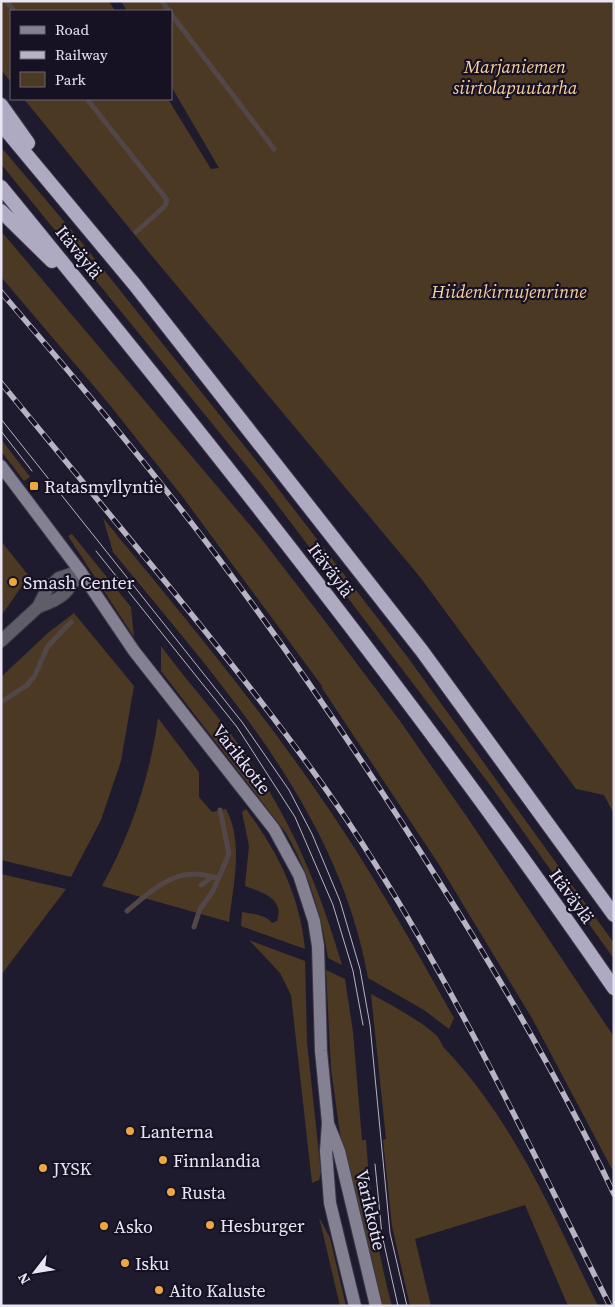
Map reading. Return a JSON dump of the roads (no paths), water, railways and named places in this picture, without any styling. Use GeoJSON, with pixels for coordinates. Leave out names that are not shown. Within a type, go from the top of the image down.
{"type":"FeatureCollection","features":[{"type":"Feature","properties":{"kind":"highway"},"geometry":{"type":"LineString","coordinates":[[1,105],[90,229]]}},
{"type":"Feature","properties":{"kind":"highway","name":"Itäväylä"},"geometry":{"type":"LineString","coordinates":[[1,124],[90,229],[422,651],[614,915]]}},
{"type":"Feature","properties":{"kind":"highway","name":"Itäväylä"},"geometry":{"type":"LineString","coordinates":[[1,187],[246,489],[479,799],[614,988]]}},
{"type":"Feature","properties":{"kind":"highway"},"geometry":{"type":"LineString","coordinates":[[1,212],[102,311]]}},
{"type":"Feature","properties":{"kind":"main road","name":"Varikkotie"},"geometry":{"type":"LineString","coordinates":[[1,466],[80,571],[134,651],[274,828],[298,875],[314,921],[318,946],[321,1051],[328,1124],[326,1151],[330,1203],[355,1306]]}},
{"type":"Feature","properties":{"kind":"main road","name":"Varikkotie"},"geometry":{"type":"LineString","coordinates":[[328,1124],[339,1151],[376,1306]]}},
{"type":"Feature","properties":{"kind":"street"},"geometry":{"type":"LineString","coordinates":[[1,641],[38,607],[56,601],[69,591],[80,571]]}},
{"type":"Feature","properties":{"kind":"waterway"},"geometry":{"type":"LineString","coordinates":[[6,1],[13,10]]}},
{"type":"Feature","properties":{"kind":"waterway"},"geometry":{"type":"LineString","coordinates":[[162,1],[168,10]]}},
{"type":"Feature","properties":{"kind":"waterway"},"geometry":{"type":"LineString","coordinates":[[172,15],[274,149]]}},
{"type":"Feature","properties":{"kind":"waterway"},"geometry":{"type":"LineString","coordinates":[[88,100],[167,200],[165,206],[136,232]]}},
{"type":"Feature","properties":{"kind":"waterway"},"geometry":{"type":"LineString","coordinates":[[1,702],[26,686],[34,677],[48,646],[71,622]]}},
{"type":"Feature","properties":{"kind":"waterway"},"geometry":{"type":"LineString","coordinates":[[194,927],[200,909],[213,891],[229,854],[220,810]]}},
{"type":"Feature","properties":{"kind":"waterway"},"geometry":{"type":"LineString","coordinates":[[127,911],[157,887],[175,878],[193,874],[217,878]]}},
{"type":"Feature","properties":{"kind":"waterway"},"geometry":{"type":"LineString","coordinates":[[201,885],[212,877]]}},
{"type":"Feature","properties":{"kind":"tram line"},"geometry":{"type":"LineString","coordinates":[[1,419],[242,722],[289,790],[312,834],[340,901],[360,969],[370,1025],[390,1233],[407,1306]]}},
{"type":"Feature","properties":{"kind":"tram line"},"geometry":{"type":"LineString","coordinates":[[1,431],[32,471]]}},
{"type":"Feature","properties":{"kind":"tram line"},"geometry":{"type":"LineString","coordinates":[[96,551],[237,727],[295,817],[333,905],[353,971],[363,1025]]}},
{"type":"Feature","properties":{"kind":"tram line"},"geometry":{"type":"LineString","coordinates":[[375,1164],[382,1235],[398,1306]]}},
{"type":"Feature","properties":{"kind":"railway"},"geometry":{"type":"LineString","coordinates":[[1,292],[162,485],[246,595],[326,708],[403,824],[509,997],[574,1114],[614,1194]]}},
{"type":"Feature","properties":{"kind":"railway"},"geometry":{"type":"LineString","coordinates":[[1,383],[168,585],[283,730],[347,820],[384,878],[453,998],[486,1059],[610,1306]]}},
{"type":"Feature","properties":{"kind":"place","name":"Ratasmyllyntie"},"geometry":{"type":"Point","coordinates":[34,486]}},
{"type":"Feature","properties":{"kind":"place","name":"Smash Center"},"geometry":{"type":"Point","coordinates":[13,582]}},
{"type":"Feature","properties":{"kind":"place","name":"Lanterna"},"geometry":{"type":"Point","coordinates":[130,1131]}},
{"type":"Feature","properties":{"kind":"place","name":"Finnlandia"},"geometry":{"type":"Point","coordinates":[163,1160]}},
{"type":"Feature","properties":{"kind":"place","name":"JYSK"},"geometry":{"type":"Point","coordinates":[43,1168]}},
{"type":"Feature","properties":{"kind":"place","name":"Rusta"},"geometry":{"type":"Point","coordinates":[171,1192]}},
{"type":"Feature","properties":{"kind":"place","name":"Hesburger"},"geometry":{"type":"Point","coordinates":[210,1225]}},
{"type":"Feature","properties":{"kind":"place","name":"Asko"},"geometry":{"type":"Point","coordinates":[104,1226]}},
{"type":"Feature","properties":{"kind":"place","name":"Isku"},"geometry":{"type":"Point","coordinates":[125,1263]}},
{"type":"Feature","properties":{"kind":"place","name":"Aito Kaluste"},"geometry":{"type":"Point","coordinates":[159,1290]}},
{"type":"Feature","properties":{"kind":"park label","name":"Marjaniemen siirtolapuutarha"},"geometry":{"type":"Point","coordinates":[515,76]}},
{"type":"Feature","properties":{"kind":"park label","name":"Hiidenkirnujenrinne"},"geometry":{"type":"Point","coordinates":[509,291]}}]}
